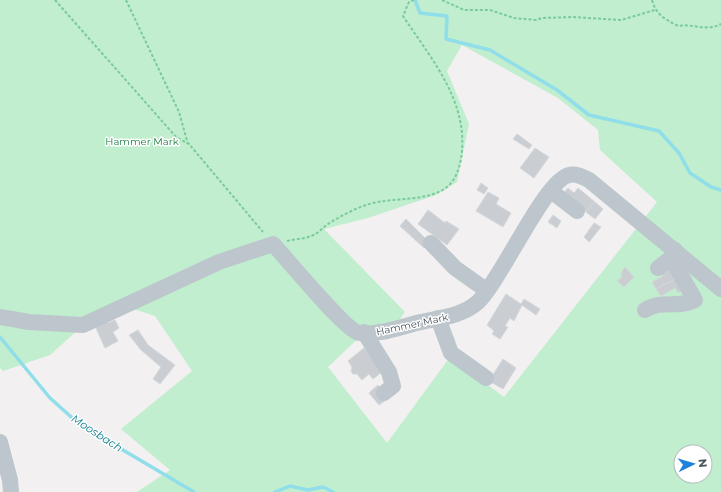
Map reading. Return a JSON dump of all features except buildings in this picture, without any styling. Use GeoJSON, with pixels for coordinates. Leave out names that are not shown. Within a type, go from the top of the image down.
{"type":"FeatureCollection","features":[{"type":"Feature","properties":{"kind":"street","name":"Hammer Mark"},"geometry":{"type":"LineString","coordinates":[[273,244],[342,322],[359,333],[384,332],[469,309],[479,300],[505,264],[530,220],[560,179],[570,175],[580,175],[590,180],[673,254],[721,289]]}},
{"type":"Feature","properties":{"kind":"street"},"geometry":{"type":"LineString","coordinates":[[551,191],[576,211]]}},
{"type":"Feature","properties":{"kind":"street"},"geometry":{"type":"LineString","coordinates":[[432,243],[455,268],[486,290]]}},
{"type":"Feature","properties":{"kind":"street"},"geometry":{"type":"LineString","coordinates":[[0,317],[28,322],[83,325],[218,262],[273,244]]}},
{"type":"Feature","properties":{"kind":"street"},"geometry":{"type":"LineString","coordinates":[[646,310],[655,304],[686,305],[695,300],[673,254],[658,268]]}},
{"type":"Feature","properties":{"kind":"street"},"geometry":{"type":"LineString","coordinates":[[438,318],[451,353],[486,378]]}},
{"type":"Feature","properties":{"kind":"street"},"geometry":{"type":"LineString","coordinates":[[364,332],[389,372],[393,386],[384,393]]}},
{"type":"Feature","properties":{"kind":"street"},"geometry":{"type":"LineString","coordinates":[[0,442],[10,480],[11,492]]}},
{"type":"Feature","properties":{"kind":"path"},"geometry":{"type":"LineString","coordinates":[[55,0],[176,137],[189,144],[273,244],[311,236],[318,233],[321,228],[331,222],[366,205],[440,191],[455,179],[463,148],[456,101],[444,76],[403,16],[409,2],[414,0]]}},
{"type":"Feature","properties":{"kind":"path"},"geometry":{"type":"LineString","coordinates":[[126,0],[179,112],[189,144]]}},
{"type":"Feature","properties":{"kind":"path"},"geometry":{"type":"LineString","coordinates":[[442,0],[464,10],[490,10],[514,18],[536,20],[542,18],[573,17],[621,20],[655,10]]}},
{"type":"Feature","properties":{"kind":"path"},"geometry":{"type":"LineString","coordinates":[[652,0],[655,10],[666,20],[678,26],[685,25],[706,28],[721,24]]}},
{"type":"Feature","properties":{"kind":"green space"},"geometry":{"type":"Polygon","coordinates":[[[0,0],[721,0],[721,492],[137,492],[170,470],[121,429],[192,371],[155,316],[124,306],[88,321],[50,355],[3,371],[0,368],[0,0]],[[462,45],[447,71],[469,124],[457,182],[436,195],[368,218],[324,229],[405,312],[395,326],[364,333],[328,367],[387,443],[450,357],[504,397],[657,202],[600,150],[598,130],[558,98],[462,45]]]}},
{"type":"Feature","properties":{"kind":"waterway"},"geometry":{"type":"LineString","coordinates":[[415,0],[420,13],[447,16],[446,39],[490,50],[557,90],[589,115],[659,131],[679,153],[690,173],[711,187],[721,190]]}},
{"type":"Feature","properties":{"kind":"waterway","name":"Moosbach"},"geometry":{"type":"LineString","coordinates":[[0,337],[50,398],[79,424],[194,492]]}},
{"type":"Feature","properties":{"kind":"waterway","name":"Moosbach"},"geometry":{"type":"LineString","coordinates":[[275,492],[290,486],[308,490],[323,487],[333,492]]}}]}
